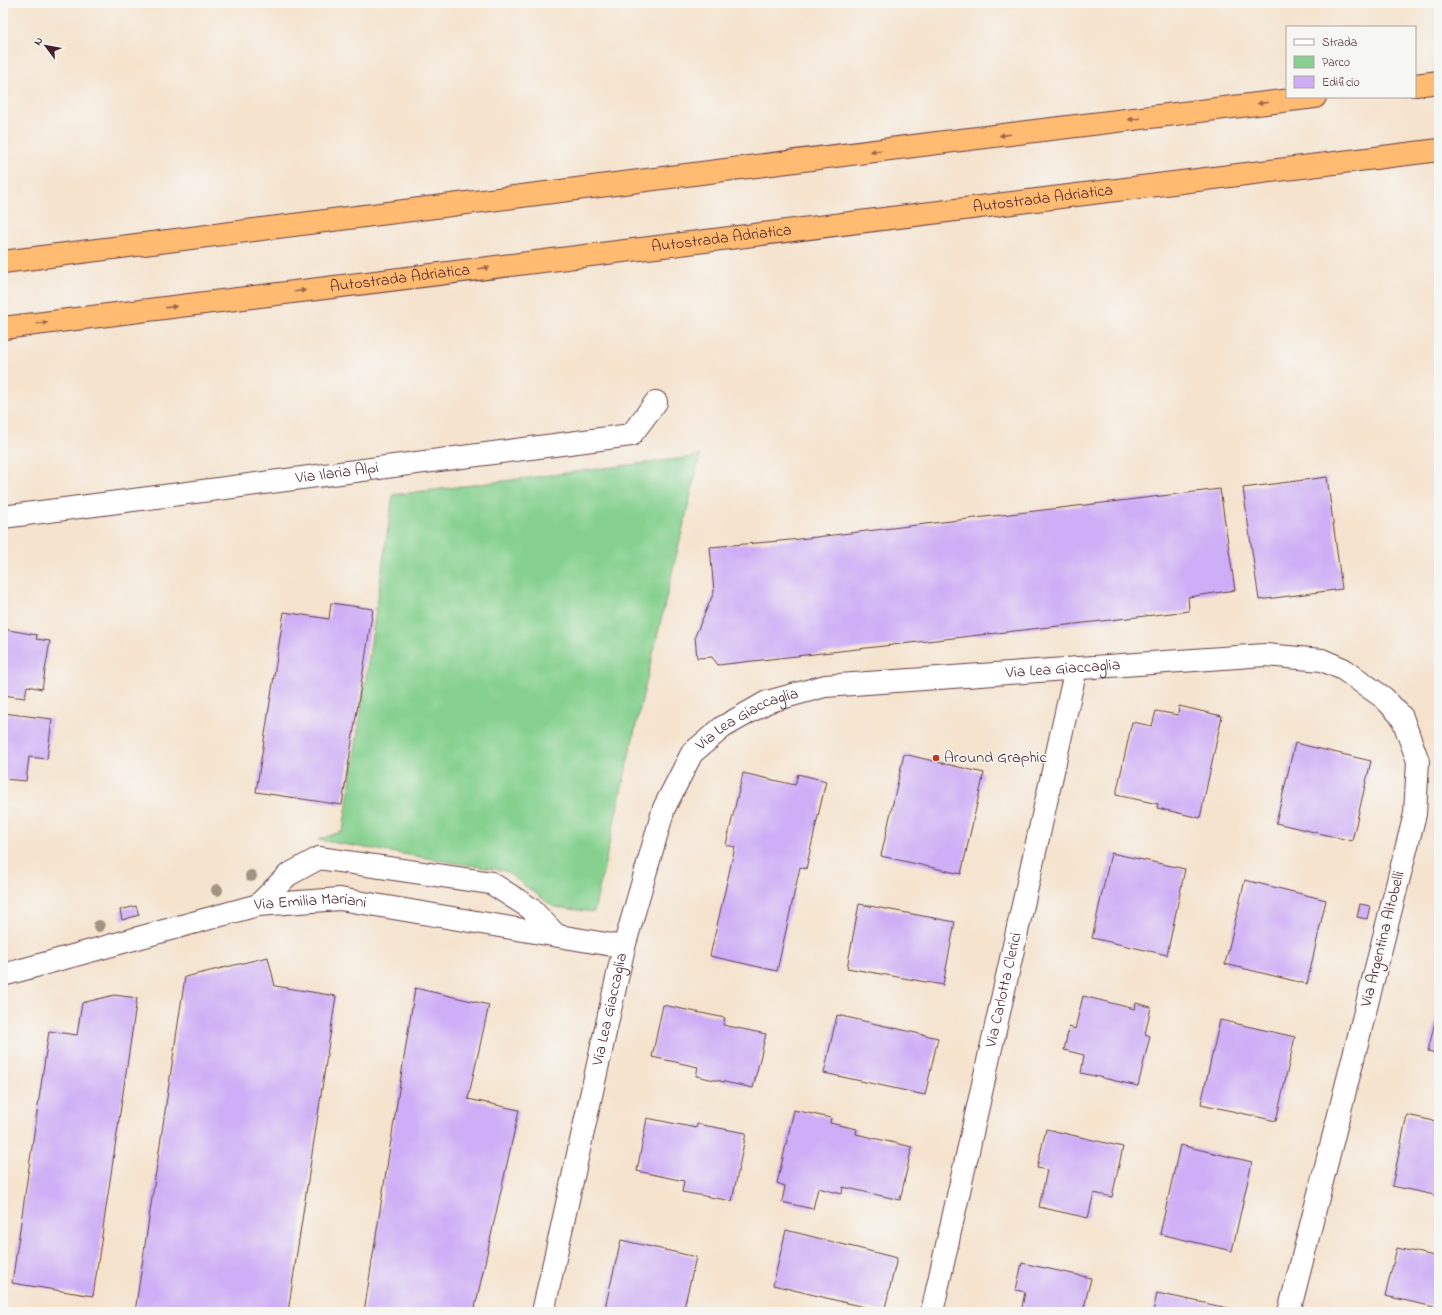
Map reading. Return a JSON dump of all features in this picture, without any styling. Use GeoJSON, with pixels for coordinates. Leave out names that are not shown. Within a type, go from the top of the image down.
{"type":"FeatureCollection","features":[{"type":"Feature","properties":{"kind":"highway"},"geometry":{"type":"LineString","coordinates":[[1416,85],[1439,82]]}},
{"type":"Feature","properties":{"kind":"highway"},"geometry":{"type":"LineString","coordinates":[[3,262],[961,140],[1307,98]]}},
{"type":"Feature","properties":{"kind":"highway","name":"Autostrada Adriatica"},"geometry":{"type":"LineString","coordinates":[[3,328],[1439,150]]}},
{"type":"Feature","properties":{"kind":"street","name":"Via Ilaria Alpi"},"geometry":{"type":"LineString","coordinates":[[3,517],[631,434],[656,402]]}},
{"type":"Feature","properties":{"kind":"street","name":"Via Lea Giaccaglia"},"geometry":{"type":"LineString","coordinates":[[543,1312],[624,947],[664,808],[692,753],[723,727],[767,702],[825,686],[1265,655]]}},
{"type":"Feature","properties":{"kind":"street","name":"Via Argentina Altobelli"},"geometry":{"type":"LineString","coordinates":[[1265,655],[1322,660],[1343,669],[1371,688],[1384,698],[1402,717],[1418,761],[1415,814],[1289,1312]]}},
{"type":"Feature","properties":{"kind":"street","name":"Via Carlotta Clerici"},"geometry":{"type":"LineString","coordinates":[[932,1312],[1076,668]]}},
{"type":"Feature","properties":{"kind":"street"},"geometry":{"type":"LineString","coordinates":[[258,905],[288,875],[319,858],[491,883],[530,908],[556,935]]}},
{"type":"Feature","properties":{"kind":"street","name":"Via Emilia Mariani"},"geometry":{"type":"LineString","coordinates":[[3,975],[258,905],[340,899],[624,947]]}},
{"type":"Feature","properties":{"kind":"green space"},"geometry":{"type":"Polygon","coordinates":[[[700,456],[635,729],[594,912],[554,907],[505,871],[318,840],[343,831],[393,495],[700,456]]]}},
{"type":"Feature","properties":{"kind":"building"},"geometry":{"type":"Polygon","coordinates":[[[1327,477],[1342,589],[1259,600],[1243,488],[1327,477]]]}},
{"type":"Feature","properties":{"kind":"building"},"geometry":{"type":"Polygon","coordinates":[[[1220,489],[1235,590],[1188,597],[1189,611],[718,665],[712,657],[697,658],[695,636],[714,592],[710,547],[791,540],[1220,489]]]}},
{"type":"Feature","properties":{"kind":"building"},"geometry":{"type":"Polygon","coordinates":[[[331,603],[373,609],[342,805],[256,792],[284,612],[329,619],[331,603]]]}},
{"type":"Feature","properties":{"kind":"building"},"geometry":{"type":"Polygon","coordinates":[[[3,629],[37,635],[36,639],[50,641],[42,689],[27,686],[25,698],[3,695],[3,629]]]}},
{"type":"Feature","properties":{"kind":"building"},"geometry":{"type":"Polygon","coordinates":[[[1179,706],[1222,716],[1200,818],[1157,808],[1158,804],[1116,795],[1132,722],[1152,726],[1156,711],[1178,715],[1179,706]]]}},
{"type":"Feature","properties":{"kind":"building"},"geometry":{"type":"Polygon","coordinates":[[[3,713],[52,719],[47,759],[29,757],[26,781],[3,779],[3,713]]]}},
{"type":"Feature","properties":{"kind":"building"},"geometry":{"type":"Polygon","coordinates":[[[1295,743],[1371,761],[1352,841],[1276,823],[1295,743]]]}},
{"type":"Feature","properties":{"kind":"building"},"geometry":{"type":"Polygon","coordinates":[[[904,754],[984,773],[961,874],[881,856],[904,754]]]}},
{"type":"Feature","properties":{"kind":"building"},"geometry":{"type":"Polygon","coordinates":[[[743,773],[795,785],[798,774],[826,781],[806,869],[800,867],[777,971],[710,956],[735,847],[726,845],[743,773]]]}},
{"type":"Feature","properties":{"kind":"building"},"geometry":{"type":"Polygon","coordinates":[[[1111,853],[1185,869],[1167,955],[1092,938],[1111,853]]]}},
{"type":"Feature","properties":{"kind":"building"},"geometry":{"type":"Polygon","coordinates":[[[1245,880],[1326,900],[1307,984],[1225,964],[1245,880]]]}},
{"type":"Feature","properties":{"kind":"building"},"geometry":{"type":"Polygon","coordinates":[[[859,904],[955,922],[943,985],[847,968],[859,904]]]}},
{"type":"Feature","properties":{"kind":"building"},"geometry":{"type":"Polygon","coordinates":[[[1360,904],[1370,906],[1367,919],[1357,917],[1360,904]]]}},
{"type":"Feature","properties":{"kind":"building"},"geometry":{"type":"Polygon","coordinates":[[[136,906],[139,915],[122,920],[120,910],[136,906]]]}},
{"type":"Feature","properties":{"kind":"building"},"geometry":{"type":"Polygon","coordinates":[[[268,957],[275,986],[336,996],[288,1312],[135,1312],[185,977],[268,957]]]}},
{"type":"Feature","properties":{"kind":"building"},"geometry":{"type":"Polygon","coordinates":[[[415,988],[489,1005],[468,1099],[519,1110],[474,1312],[364,1312],[415,988]]]}},
{"type":"Feature","properties":{"kind":"building"},"geometry":{"type":"Polygon","coordinates":[[[114,995],[137,998],[93,1296],[12,1283],[49,1031],[77,1035],[82,1003],[114,995]]]}},
{"type":"Feature","properties":{"kind":"building"},"geometry":{"type":"Polygon","coordinates":[[[1083,996],[1135,1009],[1136,1003],[1151,1007],[1145,1034],[1150,1036],[1138,1086],[1081,1073],[1084,1055],[1064,1050],[1069,1027],[1075,1029],[1083,996]]]}},
{"type":"Feature","properties":{"kind":"building"},"geometry":{"type":"Polygon","coordinates":[[[663,1005],[725,1018],[723,1025],[766,1034],[753,1088],[696,1076],[698,1067],[652,1057],[663,1005]]]}},
{"type":"Feature","properties":{"kind":"building"},"geometry":{"type":"Polygon","coordinates":[[[1439,1009],[1439,1054],[1428,1051],[1439,1009]]]}},
{"type":"Feature","properties":{"kind":"building"},"geometry":{"type":"Polygon","coordinates":[[[837,1015],[938,1038],[925,1095],[824,1073],[837,1015]]]}},
{"type":"Feature","properties":{"kind":"building"},"geometry":{"type":"Polygon","coordinates":[[[1220,1020],[1295,1037],[1276,1121],[1201,1104],[1220,1020]]]}},
{"type":"Feature","properties":{"kind":"building"},"geometry":{"type":"Polygon","coordinates":[[[794,1110],[831,1118],[830,1123],[857,1129],[856,1134],[912,1147],[900,1200],[843,1187],[842,1194],[818,1188],[813,1209],[782,1202],[785,1186],[777,1183],[794,1110]]]}},
{"type":"Feature","properties":{"kind":"building"},"geometry":{"type":"Polygon","coordinates":[[[1407,1115],[1439,1122],[1439,1196],[1392,1186],[1407,1115]]]}},
{"type":"Feature","properties":{"kind":"building"},"geometry":{"type":"Polygon","coordinates":[[[647,1118],[696,1128],[697,1124],[746,1133],[732,1201],[682,1192],[684,1181],[637,1171],[647,1118]]]}},
{"type":"Feature","properties":{"kind":"building"},"geometry":{"type":"Polygon","coordinates":[[[1046,1129],[1123,1147],[1112,1197],[1094,1193],[1088,1218],[1039,1207],[1047,1170],[1037,1168],[1046,1129]]]}},
{"type":"Feature","properties":{"kind":"building"},"geometry":{"type":"Polygon","coordinates":[[[1180,1145],[1252,1162],[1232,1251],[1160,1234],[1180,1145]]]}},
{"type":"Feature","properties":{"kind":"building"},"geometry":{"type":"Polygon","coordinates":[[[786,1230],[897,1258],[884,1312],[773,1285],[786,1230]]]}},
{"type":"Feature","properties":{"kind":"building"},"geometry":{"type":"Polygon","coordinates":[[[621,1240],[696,1257],[683,1312],[604,1312],[621,1240]]]}},
{"type":"Feature","properties":{"kind":"building"},"geometry":{"type":"Polygon","coordinates":[[[1397,1248],[1439,1257],[1439,1308],[1385,1296],[1397,1248]]]}},
{"type":"Feature","properties":{"kind":"building"},"geometry":{"type":"Polygon","coordinates":[[[1022,1263],[1091,1278],[1083,1312],[1021,1312],[1025,1292],[1016,1290],[1022,1263]]]}},
{"type":"Feature","properties":{"kind":"building"},"geometry":{"type":"Polygon","coordinates":[[[1157,1293],[1242,1311],[1242,1312],[1153,1312],[1157,1293]]]}},
{"type":"Feature","properties":{"kind":"place","name":"Around Graphic"},"geometry":{"type":"Point","coordinates":[936,758]}}]}
